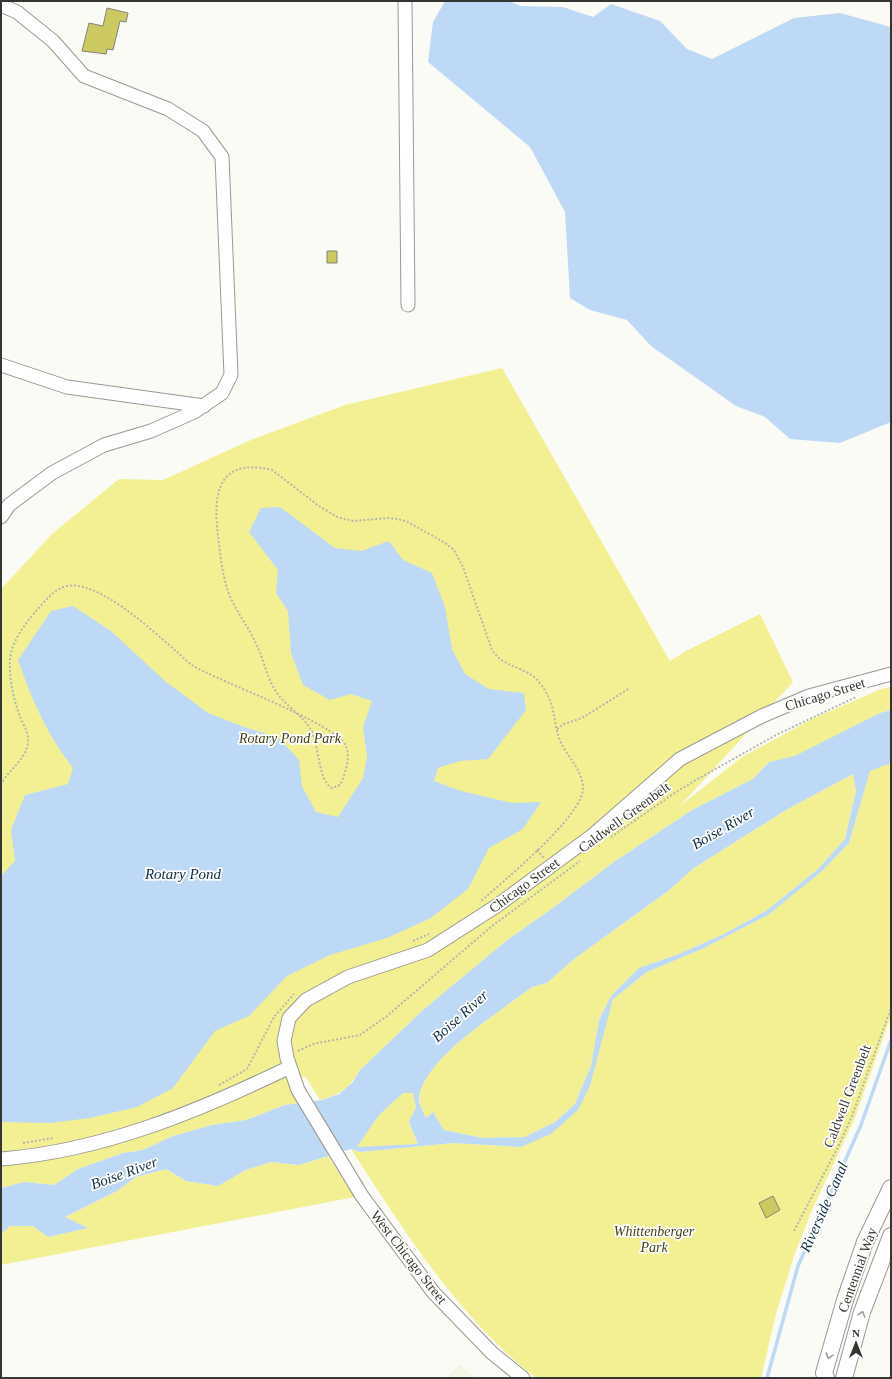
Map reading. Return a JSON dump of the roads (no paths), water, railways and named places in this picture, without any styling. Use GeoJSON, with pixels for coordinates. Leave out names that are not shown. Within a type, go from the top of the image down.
{"type":"FeatureCollection","features":[{"type":"Feature","properties":{"kind":"main road","name":"Centennial Way"},"geometry":{"type":"LineString","coordinates":[[826,1378],[824,1373],[845,1300],[865,1242],[891,1188]]}},
{"type":"Feature","properties":{"kind":"main road","name":"Centennial Way"},"geometry":{"type":"LineString","coordinates":[[844,1378],[862,1312],[891,1236]]}},
{"type":"Feature","properties":{"kind":"street"},"geometry":{"type":"LineString","coordinates":[[405,1],[408,305]]}},
{"type":"Feature","properties":{"kind":"street"},"geometry":{"type":"LineString","coordinates":[[1,5],[17,12],[53,41],[84,76],[168,109],[203,130],[222,157],[231,375],[222,393],[204,406],[151,431],[104,445],[52,473],[9,505],[1,517]]}},
{"type":"Feature","properties":{"kind":"street"},"geometry":{"type":"LineString","coordinates":[[1,365],[67,387],[204,406]]}},
{"type":"Feature","properties":{"kind":"street","name":"Chicago Street"},"geometry":{"type":"LineString","coordinates":[[341,1159],[298,1090],[288,1063],[284,1041],[289,1018],[306,1000],[348,977],[428,950],[498,906],[592,835],[680,759],[762,716],[809,696],[891,674]]}},
{"type":"Feature","properties":{"kind":"street"},"geometry":{"type":"LineString","coordinates":[[1,1159],[87,1146],[165,1122],[237,1093],[288,1063]]}},
{"type":"Feature","properties":{"kind":"street","name":"West Chicago Street"},"geometry":{"type":"LineString","coordinates":[[341,1159],[362,1196],[433,1292],[492,1353],[523,1378]]}},
{"type":"Feature","properties":{"kind":"water"},"geometry":{"type":"Polygon","coordinates":[[[445,1],[509,1],[521,6],[563,7],[593,17],[611,4],[660,21],[687,49],[712,59],[794,18],[840,13],[891,27],[891,422],[840,443],[790,439],[765,417],[736,406],[651,346],[627,320],[590,310],[570,298],[565,212],[530,147],[428,62],[433,22],[445,1]]]}},
{"type":"Feature","properties":{"kind":"water","name":"Rotary Pond"},"geometry":{"type":"Polygon","coordinates":[[[280,507],[335,548],[361,551],[389,541],[403,560],[432,573],[445,607],[452,649],[465,674],[489,689],[524,693],[526,710],[488,759],[460,761],[438,768],[434,781],[461,791],[512,803],[541,802],[523,829],[489,848],[468,889],[431,918],[387,938],[330,955],[287,976],[249,1016],[215,1031],[173,1088],[137,1107],[90,1118],[50,1123],[1,1122],[1,876],[15,861],[11,830],[25,795],[68,784],[73,768],[55,743],[41,717],[18,660],[51,611],[73,606],[111,631],[165,681],[208,713],[244,727],[278,737],[299,760],[302,786],[316,812],[338,817],[363,778],[367,757],[363,727],[372,701],[351,694],[330,700],[303,685],[291,653],[288,611],[276,593],[278,570],[249,532],[261,508],[280,507]]]}},
{"type":"Feature","properties":{"kind":"water","name":"Boise River"},"geometry":{"type":"Polygon","coordinates":[[[891,710],[891,763],[870,771],[849,843],[822,871],[768,915],[702,949],[647,972],[613,999],[590,1086],[578,1110],[551,1134],[521,1147],[453,1143],[360,1152],[351,1149],[299,1165],[271,1162],[246,1170],[218,1186],[186,1181],[166,1169],[136,1177],[117,1191],[65,1217],[88,1228],[48,1237],[33,1226],[10,1226],[1,1234],[1,1188],[24,1182],[54,1185],[78,1169],[123,1153],[143,1150],[173,1136],[212,1125],[246,1120],[285,1105],[322,1100],[339,1094],[353,1082],[359,1071],[423,1010],[506,941],[614,862],[692,810],[753,779],[769,762],[795,756],[880,713],[891,710]],[[853,774],[786,810],[694,868],[668,891],[574,959],[547,983],[532,987],[468,1034],[438,1063],[427,1078],[420,1092],[420,1105],[426,1118],[433,1112],[444,1130],[482,1138],[525,1137],[555,1122],[575,1104],[591,1066],[599,1020],[611,996],[639,968],[679,954],[724,934],[766,911],[818,869],[845,839],[856,791],[853,774]],[[403,1093],[379,1115],[357,1147],[418,1144],[409,1122],[416,1107],[413,1093],[403,1093]]]}},
{"type":"Feature","properties":{"kind":"waterway","name":"Riverside Canal"},"geometry":{"type":"LineString","coordinates":[[767,1378],[798,1266],[861,1125],[891,1040]]}},
{"type":"Feature","properties":{"kind":"park label","name":"Rotary Pond Park"},"geometry":{"type":"Point","coordinates":[290,738]}},
{"type":"Feature","properties":{"kind":"park label","name":"Whittenberger Park"},"geometry":{"type":"Point","coordinates":[654,1240]}}]}
